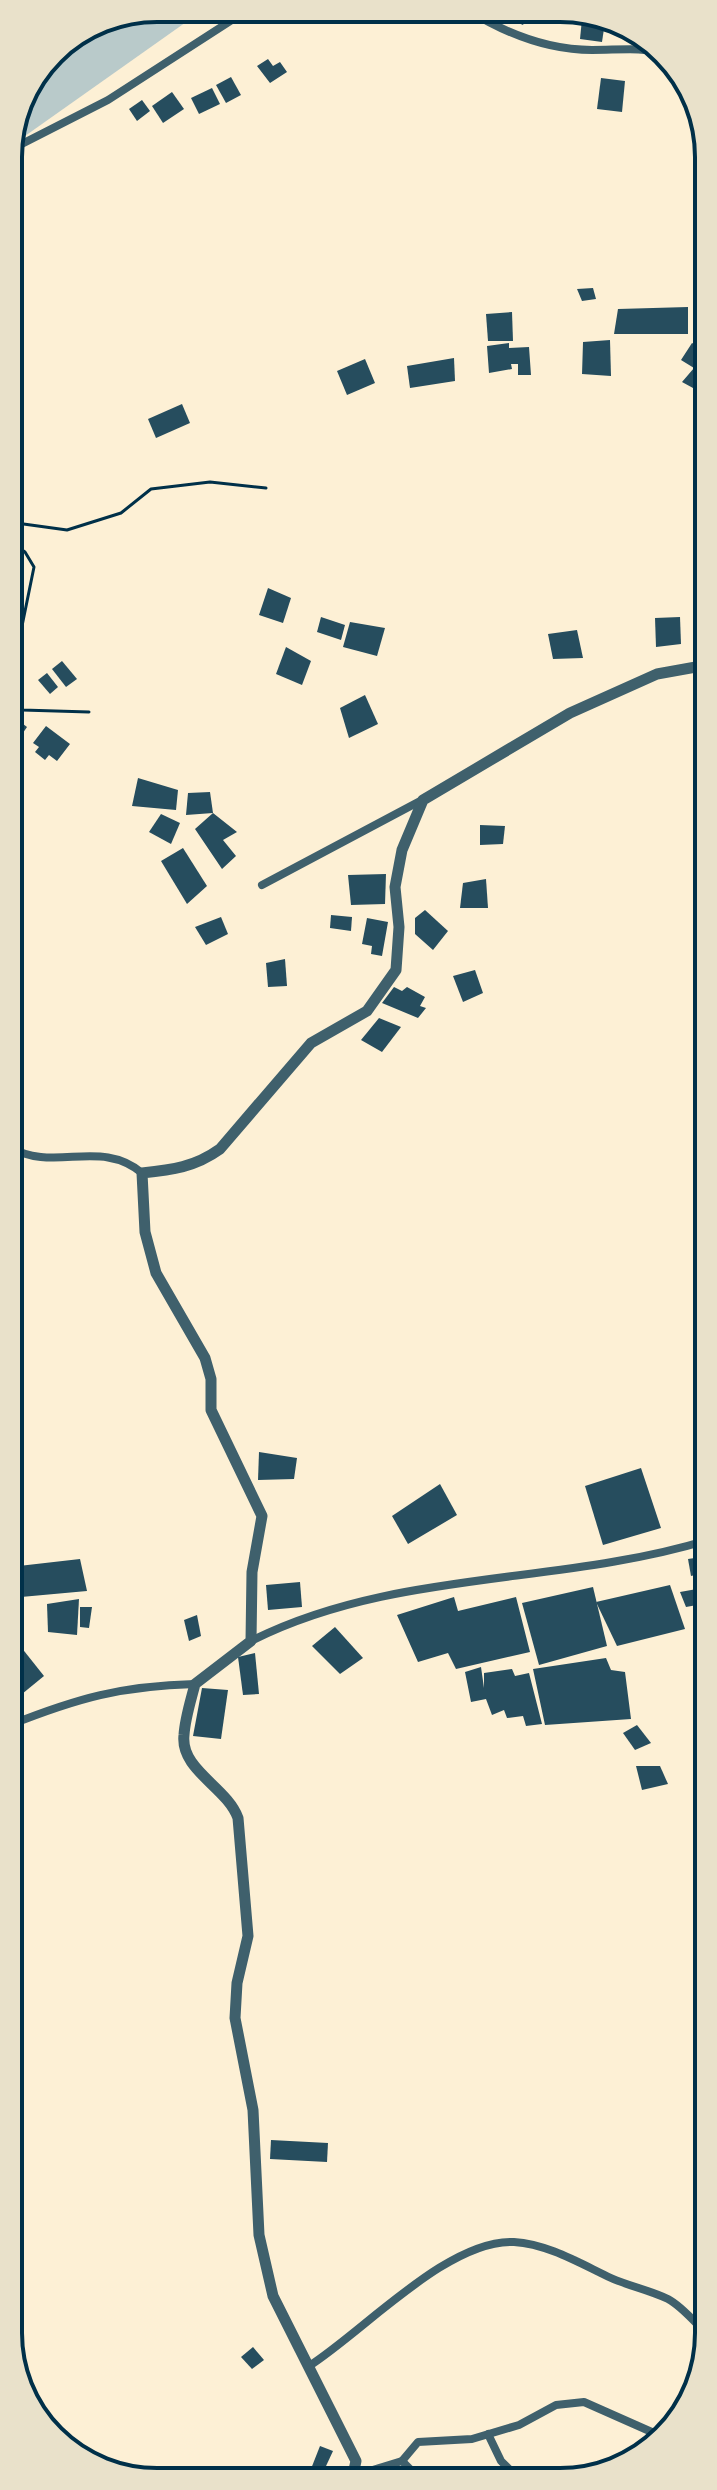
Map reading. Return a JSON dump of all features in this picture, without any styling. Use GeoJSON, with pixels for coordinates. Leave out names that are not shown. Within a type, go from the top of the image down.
{"type":"FeatureCollection","features":[{"type":"Feature","properties":{"kind":"street"},"geometry":{"type":"LineString","coordinates":[[23,143],[108,100],[229,22]]}},
{"type":"Feature","properties":{"kind":"street"},"geometry":{"type":"LineString","coordinates":[[491,22],[522,38],[590,50],[637,46]]}},
{"type":"Feature","properties":{"kind":"street"},"geometry":{"type":"LineString","coordinates":[[262,885],[423,800],[570,713],[657,674],[695,667]]}},
{"type":"Feature","properties":{"kind":"street"},"geometry":{"type":"LineString","coordinates":[[22,1154],[49,1159],[113,1155],[142,1173],[201,1163],[220,1149],[311,1043],[367,1011],[396,970],[399,927],[395,887],[402,850],[423,800]]}},
{"type":"Feature","properties":{"kind":"street"},"geometry":{"type":"LineString","coordinates":[[142,1173],[145,1232],[156,1273],[205,1358],[211,1379],[211,1410],[262,1516],[252,1572],[251,1641]]}},
{"type":"Feature","properties":{"kind":"street"},"geometry":{"type":"LineString","coordinates":[[22,1720],[73,1700],[146,1685],[195,1684],[251,1641],[285,1624],[346,1602],[518,1573],[626,1560],[695,1543]]}},
{"type":"Feature","properties":{"kind":"street"},"geometry":{"type":"LineString","coordinates":[[195,1684],[183,1737],[185,1752],[193,1765],[232,1803],[238,1818],[248,1936],[237,1983],[235,2018],[253,2110],[259,2235],[273,2296],[293,2342],[309,2366],[356,2461],[354,2468]]}},
{"type":"Feature","properties":{"kind":"street"},"geometry":{"type":"LineString","coordinates":[[309,2366],[343,2344],[443,2264],[475,2247],[514,2242],[572,2258],[613,2279],[671,2301],[695,2323]]}},
{"type":"Feature","properties":{"kind":"street"},"geometry":{"type":"LineString","coordinates":[[380,2468],[402,2461],[418,2442],[472,2439],[519,2425],[556,2405],[584,2402],[652,2432]]}},
{"type":"Feature","properties":{"kind":"street"},"geometry":{"type":"LineString","coordinates":[[488,2434],[501,2461],[508,2468]]}},
{"type":"Feature","properties":{"kind":"street"},"geometry":{"type":"LineString","coordinates":[[402,2461],[409,2468]]}},
{"type":"Feature","properties":{"kind":"path"},"geometry":{"type":"LineString","coordinates":[[22,524],[67,530],[121,513],[151,489],[210,482],[266,488]]}},
{"type":"Feature","properties":{"kind":"path"},"geometry":{"type":"LineString","coordinates":[[22,550],[34,567],[22,626]]}},
{"type":"Feature","properties":{"kind":"path"},"geometry":{"type":"LineString","coordinates":[[22,710],[89,712]]}},
{"type":"Feature","properties":{"kind":"shaded area"},"geometry":{"type":"Polygon","coordinates":[[[186,22],[25,136],[32,105],[45,82],[61,61],[82,45],[105,32],[130,25],[186,22]]]}},
{"type":"Feature","properties":{"kind":"building"},"geometry":{"type":"Polygon","coordinates":[[[581,24],[604,30],[602,42],[580,39],[581,24]]]}},
{"type":"Feature","properties":{"kind":"building"},"geometry":{"type":"Polygon","coordinates":[[[268,59],[273,66],[280,62],[287,72],[270,83],[257,66],[268,59]]]}},
{"type":"Feature","properties":{"kind":"building"},"geometry":{"type":"Polygon","coordinates":[[[231,77],[241,95],[226,103],[216,85],[231,77]]]}},
{"type":"Feature","properties":{"kind":"building"},"geometry":{"type":"Polygon","coordinates":[[[601,78],[625,81],[622,112],[597,109],[601,78]]]}},
{"type":"Feature","properties":{"kind":"building"},"geometry":{"type":"Polygon","coordinates":[[[212,88],[220,104],[199,114],[191,98],[212,88]]]}},
{"type":"Feature","properties":{"kind":"building"},"geometry":{"type":"Polygon","coordinates":[[[172,92],[184,109],[163,123],[152,106],[172,92]]]}},
{"type":"Feature","properties":{"kind":"building"},"geometry":{"type":"Polygon","coordinates":[[[142,100],[150,111],[137,121],[129,109],[142,100]]]}},
{"type":"Feature","properties":{"kind":"building"},"geometry":{"type":"Polygon","coordinates":[[[593,288],[596,299],[582,301],[577,289],[593,288]]]}},
{"type":"Feature","properties":{"kind":"building"},"geometry":{"type":"Polygon","coordinates":[[[688,307],[688,334],[614,334],[618,309],[688,307]]]}},
{"type":"Feature","properties":{"kind":"building"},"geometry":{"type":"Polygon","coordinates":[[[512,312],[513,341],[488,341],[486,314],[512,312]]]}},
{"type":"Feature","properties":{"kind":"building"},"geometry":{"type":"Polygon","coordinates":[[[610,340],[611,376],[582,374],[583,342],[610,340]]]}},
{"type":"Feature","properties":{"kind":"building"},"geometry":{"type":"Polygon","coordinates":[[[509,343],[509,348],[529,347],[531,375],[518,375],[518,364],[511,364],[512,369],[489,373],[487,346],[509,343]]]}},
{"type":"Feature","properties":{"kind":"building"},"geometry":{"type":"Polygon","coordinates":[[[692,343],[695,344],[695,389],[682,382],[694,368],[681,360],[692,343]]]}},
{"type":"Feature","properties":{"kind":"building"},"geometry":{"type":"Polygon","coordinates":[[[454,358],[455,381],[410,388],[407,366],[454,358]]]}},
{"type":"Feature","properties":{"kind":"building"},"geometry":{"type":"Polygon","coordinates":[[[365,359],[375,383],[347,395],[337,371],[365,359]]]}},
{"type":"Feature","properties":{"kind":"building"},"geometry":{"type":"Polygon","coordinates":[[[182,404],[190,423],[156,438],[148,419],[182,404]]]}},
{"type":"Feature","properties":{"kind":"building"},"geometry":{"type":"Polygon","coordinates":[[[268,588],[291,598],[283,623],[259,615],[268,588]]]}},
{"type":"Feature","properties":{"kind":"building"},"geometry":{"type":"Polygon","coordinates":[[[321,617],[345,625],[341,640],[317,632],[321,617]]]}},
{"type":"Feature","properties":{"kind":"building"},"geometry":{"type":"Polygon","coordinates":[[[680,617],[681,644],[656,647],[655,618],[680,617]]]}},
{"type":"Feature","properties":{"kind":"building"},"geometry":{"type":"Polygon","coordinates":[[[350,622],[385,628],[377,656],[343,647],[350,622]]]}},
{"type":"Feature","properties":{"kind":"building"},"geometry":{"type":"Polygon","coordinates":[[[577,630],[583,658],[553,659],[548,634],[577,630]]]}},
{"type":"Feature","properties":{"kind":"building"},"geometry":{"type":"Polygon","coordinates":[[[286,647],[311,661],[302,685],[276,674],[286,647]]]}},
{"type":"Feature","properties":{"kind":"building"},"geometry":{"type":"Polygon","coordinates":[[[62,661],[77,679],[66,687],[52,669],[62,661]]]}},
{"type":"Feature","properties":{"kind":"building"},"geometry":{"type":"Polygon","coordinates":[[[47,673],[58,687],[50,694],[38,680],[47,673]]]}},
{"type":"Feature","properties":{"kind":"building"},"geometry":{"type":"Polygon","coordinates":[[[365,695],[378,724],[349,738],[340,708],[365,695]]]}},
{"type":"Feature","properties":{"kind":"building"},"geometry":{"type":"Polygon","coordinates":[[[46,726],[70,744],[57,761],[49,755],[45,760],[35,752],[39,747],[33,743],[46,726]]]}},
{"type":"Feature","properties":{"kind":"building"},"geometry":{"type":"Polygon","coordinates":[[[138,778],[178,790],[176,810],[132,806],[138,778]]]}},
{"type":"Feature","properties":{"kind":"building"},"geometry":{"type":"Polygon","coordinates":[[[210,792],[213,813],[186,815],[188,793],[210,792]]]}},
{"type":"Feature","properties":{"kind":"building"},"geometry":{"type":"Polygon","coordinates":[[[213,813],[237,832],[223,840],[236,856],[222,869],[195,829],[213,813]]]}},
{"type":"Feature","properties":{"kind":"building"},"geometry":{"type":"Polygon","coordinates":[[[161,814],[180,823],[171,844],[149,832],[161,814]]]}},
{"type":"Feature","properties":{"kind":"building"},"geometry":{"type":"Polygon","coordinates":[[[480,825],[505,826],[503,844],[480,845],[480,825]]]}},
{"type":"Feature","properties":{"kind":"building"},"geometry":{"type":"Polygon","coordinates":[[[183,848],[207,886],[187,904],[161,861],[183,848]]]}},
{"type":"Feature","properties":{"kind":"building"},"geometry":{"type":"Polygon","coordinates":[[[386,874],[385,904],[351,905],[348,875],[386,874]]]}},
{"type":"Feature","properties":{"kind":"building"},"geometry":{"type":"Polygon","coordinates":[[[486,879],[488,908],[460,908],[463,883],[486,879]]]}},
{"type":"Feature","properties":{"kind":"building"},"geometry":{"type":"Polygon","coordinates":[[[425,910],[448,931],[433,950],[415,934],[415,918],[425,910]]]}},
{"type":"Feature","properties":{"kind":"building"},"geometry":{"type":"Polygon","coordinates":[[[331,915],[352,917],[351,931],[330,928],[331,915]]]}},
{"type":"Feature","properties":{"kind":"building"},"geometry":{"type":"Polygon","coordinates":[[[221,917],[228,934],[206,945],[195,927],[221,917]]]}},
{"type":"Feature","properties":{"kind":"building"},"geometry":{"type":"Polygon","coordinates":[[[367,918],[388,922],[382,956],[371,954],[372,946],[362,944],[367,918]]]}},
{"type":"Feature","properties":{"kind":"building"},"geometry":{"type":"Polygon","coordinates":[[[285,959],[287,986],[268,987],[266,963],[285,959]]]}},
{"type":"Feature","properties":{"kind":"building"},"geometry":{"type":"Polygon","coordinates":[[[475,970],[483,993],[463,1002],[453,976],[475,970]]]}},
{"type":"Feature","properties":{"kind":"building"},"geometry":{"type":"Polygon","coordinates":[[[394,987],[402,991],[407,987],[425,997],[420,1006],[426,1008],[418,1018],[382,1003],[394,987]]]}},
{"type":"Feature","properties":{"kind":"building"},"geometry":{"type":"Polygon","coordinates":[[[379,1018],[401,1027],[382,1052],[361,1040],[379,1018]]]}},
{"type":"Feature","properties":{"kind":"building"},"geometry":{"type":"Polygon","coordinates":[[[259,1452],[297,1458],[294,1479],[258,1480],[259,1452]]]}},
{"type":"Feature","properties":{"kind":"building"},"geometry":{"type":"Polygon","coordinates":[[[641,1468],[661,1528],[603,1545],[585,1486],[641,1468]]]}},
{"type":"Feature","properties":{"kind":"building"},"geometry":{"type":"Polygon","coordinates":[[[440,1484],[457,1515],[408,1544],[392,1516],[440,1484]]]}},
{"type":"Feature","properties":{"kind":"building"},"geometry":{"type":"Polygon","coordinates":[[[695,1558],[695,1575],[691,1576],[688,1559],[695,1558]]]}},
{"type":"Feature","properties":{"kind":"building"},"geometry":{"type":"Polygon","coordinates":[[[80,1559],[87,1591],[22,1597],[22,1566],[80,1559]]]}},
{"type":"Feature","properties":{"kind":"building"},"geometry":{"type":"Polygon","coordinates":[[[300,1582],[302,1607],[268,1610],[266,1585],[300,1582]]]}},
{"type":"Feature","properties":{"kind":"building"},"geometry":{"type":"Polygon","coordinates":[[[670,1585],[685,1629],[617,1646],[596,1602],[670,1585]]]}},
{"type":"Feature","properties":{"kind":"building"},"geometry":{"type":"Polygon","coordinates":[[[593,1587],[607,1646],[539,1665],[522,1603],[593,1587]]]}},
{"type":"Feature","properties":{"kind":"building"},"geometry":{"type":"Polygon","coordinates":[[[695,1589],[695,1605],[686,1607],[680,1592],[695,1589]]]}},
{"type":"Feature","properties":{"kind":"building"},"geometry":{"type":"Polygon","coordinates":[[[454,1597],[458,1611],[516,1597],[530,1652],[456,1669],[448,1653],[418,1662],[397,1615],[454,1597]]]}},
{"type":"Feature","properties":{"kind":"building"},"geometry":{"type":"Polygon","coordinates":[[[79,1599],[77,1635],[48,1632],[47,1604],[79,1599]]]}},
{"type":"Feature","properties":{"kind":"building"},"geometry":{"type":"Polygon","coordinates":[[[80,1607],[92,1607],[89,1628],[80,1627],[80,1607]]]}},
{"type":"Feature","properties":{"kind":"building"},"geometry":{"type":"Polygon","coordinates":[[[197,1615],[201,1636],[189,1641],[184,1620],[197,1615]]]}},
{"type":"Feature","properties":{"kind":"building"},"geometry":{"type":"Polygon","coordinates":[[[335,1627],[363,1658],[340,1674],[312,1646],[335,1627]]]}},
{"type":"Feature","properties":{"kind":"building"},"geometry":{"type":"Polygon","coordinates":[[[22,1648],[44,1676],[22,1694],[22,1648]]]}},
{"type":"Feature","properties":{"kind":"building"},"geometry":{"type":"Polygon","coordinates":[[[255,1653],[259,1694],[243,1695],[238,1657],[255,1653]]]}},
{"type":"Feature","properties":{"kind":"building"},"geometry":{"type":"Polygon","coordinates":[[[606,1658],[611,1670],[625,1672],[631,1719],[545,1725],[533,1669],[606,1658]]]}},
{"type":"Feature","properties":{"kind":"building"},"geometry":{"type":"Polygon","coordinates":[[[481,1667],[484,1688],[484,1673],[512,1669],[515,1676],[529,1673],[542,1724],[526,1726],[523,1716],[507,1718],[504,1710],[492,1715],[486,1699],[471,1702],[465,1672],[481,1667]]]}},
{"type":"Feature","properties":{"kind":"building"},"geometry":{"type":"Polygon","coordinates":[[[202,1688],[228,1690],[221,1739],[193,1736],[202,1688]]]}},
{"type":"Feature","properties":{"kind":"building"},"geometry":{"type":"Polygon","coordinates":[[[637,1725],[651,1743],[635,1750],[623,1733],[637,1725]]]}},
{"type":"Feature","properties":{"kind":"building"},"geometry":{"type":"Polygon","coordinates":[[[636,1766],[660,1766],[668,1784],[642,1790],[636,1766]]]}},
{"type":"Feature","properties":{"kind":"building"},"geometry":{"type":"Polygon","coordinates":[[[271,2140],[328,2143],[327,2162],[270,2159],[271,2140]]]}},
{"type":"Feature","properties":{"kind":"building"},"geometry":{"type":"Polygon","coordinates":[[[253,2347],[264,2360],[252,2369],[241,2357],[253,2347]]]}},
{"type":"Feature","properties":{"kind":"building"},"geometry":{"type":"Polygon","coordinates":[[[320,2446],[333,2451],[325,2468],[311,2468],[320,2446]]]}}]}
